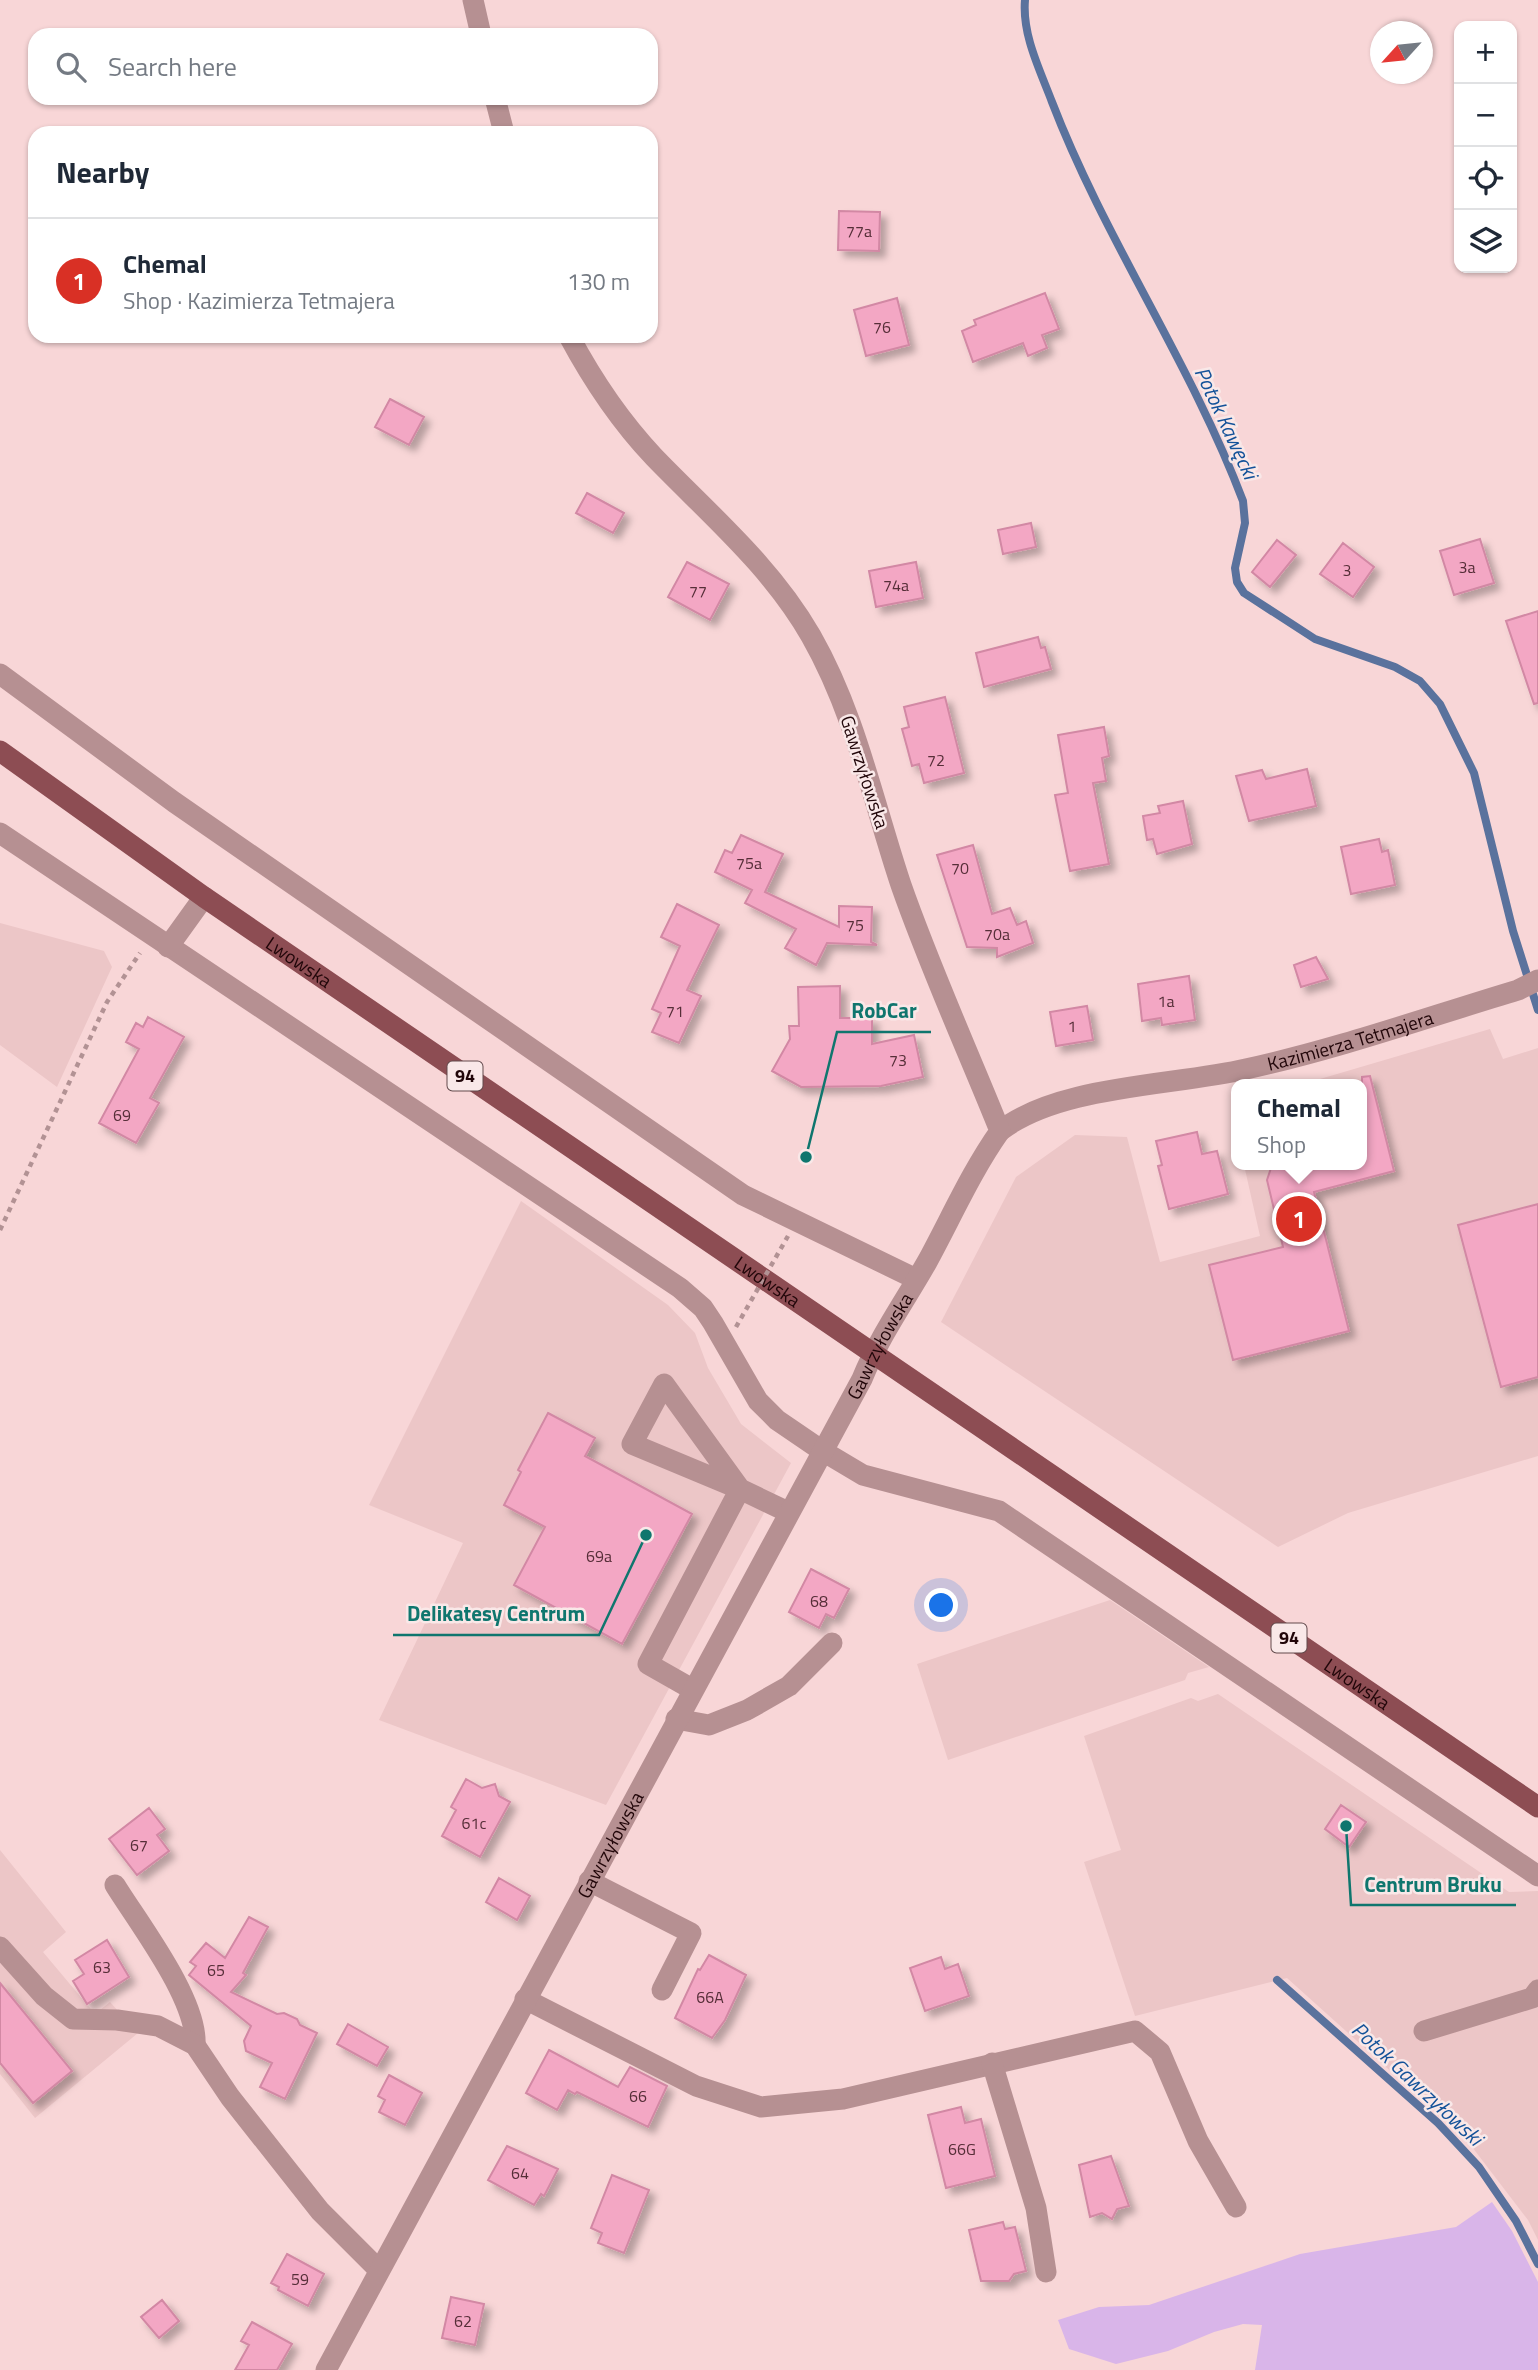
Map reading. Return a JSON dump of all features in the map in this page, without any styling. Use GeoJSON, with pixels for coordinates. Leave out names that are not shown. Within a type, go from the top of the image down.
{"type":"FeatureCollection","features":[{"type":"Feature","properties":{"kind":"main road","name":"Lwowska"},"geometry":{"type":"LineString","coordinates":[[0,751],[204,897],[1538,1807]]}},
{"type":"Feature","properties":{"kind":"street"},"geometry":{"type":"LineString","coordinates":[[473,0],[479,28]]}},
{"type":"Feature","properties":{"kind":"street"},"geometry":{"type":"LineString","coordinates":[[497,105],[501,126]]}},
{"type":"Feature","properties":{"kind":"street","name":"Gawrzyłowska"},"geometry":{"type":"LineString","coordinates":[[326,2370],[378,2269],[862,1379],[872,1355],[982,1156],[1000,1131],[909,905],[850,721],[833,678],[810,634],[760,566],[627,426],[573,343]]}},
{"type":"Feature","properties":{"kind":"street"},"geometry":{"type":"LineString","coordinates":[[0,674],[174,802],[743,1195],[916,1279]]}},
{"type":"Feature","properties":{"kind":"street"},"geometry":{"type":"LineString","coordinates":[[0,833],[680,1288],[703,1308],[758,1401],[778,1420],[821,1450],[863,1475],[999,1511],[1538,1877]]}},
{"type":"Feature","properties":{"kind":"street"},"geometry":{"type":"LineString","coordinates":[[161,942],[204,897]]}},
{"type":"Feature","properties":{"kind":"street","name":"Kazimierza Tetmajera"},"geometry":{"type":"LineString","coordinates":[[1000,1131],[1033,1111],[1072,1099],[1248,1069],[1518,990],[1538,980]]}},
{"type":"Feature","properties":{"kind":"street"},"geometry":{"type":"LineString","coordinates":[[740,1489],[664,1384],[632,1444],[788,1511]]}},
{"type":"Feature","properties":{"kind":"street"},"geometry":{"type":"LineString","coordinates":[[692,1689],[648,1664],[740,1489]]}},
{"type":"Feature","properties":{"kind":"street"},"geometry":{"type":"LineString","coordinates":[[676,1719],[709,1725],[747,1710],[789,1686],[832,1643]]}},
{"type":"Feature","properties":{"kind":"street"},"geometry":{"type":"LineString","coordinates":[[589,1881],[691,1933],[662,1990]]}},
{"type":"Feature","properties":{"kind":"street"},"geometry":{"type":"LineString","coordinates":[[115,1885],[186,2001],[196,2030],[195,2045]]}},
{"type":"Feature","properties":{"kind":"street"},"geometry":{"type":"LineString","coordinates":[[0,1947],[44,1996],[73,2019],[117,2020],[158,2025],[195,2045],[230,2097],[320,2211],[378,2269]]}},
{"type":"Feature","properties":{"kind":"street"},"geometry":{"type":"LineString","coordinates":[[1424,2031],[1532,1998],[1538,1990]]}},
{"type":"Feature","properties":{"kind":"street"},"geometry":{"type":"LineString","coordinates":[[525,2000],[696,2086],[761,2107],[843,2099],[1135,2031],[1160,2052],[1198,2141],[1236,2207]]}},
{"type":"Feature","properties":{"kind":"street"},"geometry":{"type":"LineString","coordinates":[[992,2063],[1036,2208],[1046,2272]]}},
{"type":"Feature","properties":{"kind":"path"},"geometry":{"type":"LineString","coordinates":[[0,1230],[107,1002],[161,942]]}},
{"type":"Feature","properties":{"kind":"path"},"geometry":{"type":"LineString","coordinates":[[736,1327],[788,1236]]}},
{"type":"Feature","properties":{"kind":"shaded area"},"geometry":{"type":"Polygon","coordinates":[[[0,923],[104,951],[112,967],[57,1087],[0,1045],[0,923]]]}},
{"type":"Feature","properties":{"kind":"shaded area"},"geometry":{"type":"Polygon","coordinates":[[[1490,1029],[1503,1059],[1538,1048],[1538,1456],[1348,1513],[1278,1547],[941,1322],[1016,1177],[1075,1135],[1127,1137],[1160,1262],[1260,1236],[1245,1170],[1367,1170],[1367,1079],[1320,1079],[1490,1029]]]}},
{"type":"Feature","properties":{"kind":"shaded area"},"geometry":{"type":"Polygon","coordinates":[[[521,1201],[668,1305],[695,1333],[708,1368],[741,1424],[791,1463],[606,1805],[379,1720],[463,1543],[369,1505],[521,1201]]]}},
{"type":"Feature","properties":{"kind":"shaded area"},"geometry":{"type":"Polygon","coordinates":[[[1110,1600],[1209,1667],[1188,1673],[1185,1680],[948,1760],[917,1664],[1110,1600]]]}},
{"type":"Feature","properties":{"kind":"shaded area"},"geometry":{"type":"Polygon","coordinates":[[[1218,1694],[1509,1892],[1538,1891],[1538,2240],[1528,2220],[1466,2139],[1287,1978],[1135,2016],[1084,1862],[1121,1850],[1084,1736],[1191,1698],[1198,1701],[1218,1694]]]}},
{"type":"Feature","properties":{"kind":"shaded area"},"geometry":{"type":"Polygon","coordinates":[[[0,1850],[66,1932],[43,1952],[95,2014],[110,2002],[138,2033],[35,2118],[0,2074],[0,1850]]]}},
{"type":"Feature","properties":{"kind":"shaded area"},"geometry":{"type":"Polygon","coordinates":[[[1492,2202],[1512,2231],[1538,2282],[1538,2370],[1255,2370],[1262,2325],[1243,2324],[1214,2332],[1168,2351],[1116,2364],[1069,2349],[1058,2320],[1099,2307],[1149,2305],[1300,2254],[1456,2227],[1492,2202]]]}},
{"type":"Feature","properties":{"kind":"building"},"geometry":{"type":"Polygon","coordinates":[[[839,211],[880,212],[879,251],[838,250],[839,211]]]}},
{"type":"Feature","properties":{"kind":"building"},"geometry":{"type":"Polygon","coordinates":[[[1045,293],[1059,329],[1042,335],[1047,348],[1028,356],[1023,343],[973,362],[962,331],[976,325],[974,320],[1045,293]]]}},
{"type":"Feature","properties":{"kind":"building"},"geometry":{"type":"Polygon","coordinates":[[[897,298],[909,345],[866,356],[854,310],[897,298]]]}},
{"type":"Feature","properties":{"kind":"building"},"geometry":{"type":"Polygon","coordinates":[[[390,399],[424,417],[409,445],[375,427],[390,399]]]}},
{"type":"Feature","properties":{"kind":"building"},"geometry":{"type":"Polygon","coordinates":[[[587,493],[624,513],[613,533],[576,513],[587,493]]]}},
{"type":"Feature","properties":{"kind":"building"},"geometry":{"type":"Polygon","coordinates":[[[1031,523],[1036,547],[1003,554],[998,530],[1031,523]]]}},
{"type":"Feature","properties":{"kind":"building"},"geometry":{"type":"Polygon","coordinates":[[[1480,539],[1494,583],[1454,595],[1440,551],[1480,539]]]}},
{"type":"Feature","properties":{"kind":"building"},"geometry":{"type":"Polygon","coordinates":[[[1277,540],[1296,555],[1270,587],[1252,572],[1277,540]]]}},
{"type":"Feature","properties":{"kind":"building"},"geometry":{"type":"Polygon","coordinates":[[[1343,543],[1374,567],[1353,597],[1320,574],[1343,543]]]}},
{"type":"Feature","properties":{"kind":"building"},"geometry":{"type":"Polygon","coordinates":[[[687,562],[729,584],[710,620],[668,597],[687,562]]]}},
{"type":"Feature","properties":{"kind":"building"},"geometry":{"type":"Polygon","coordinates":[[[916,562],[923,598],[876,607],[869,571],[916,562]]]}},
{"type":"Feature","properties":{"kind":"building"},"geometry":{"type":"Polygon","coordinates":[[[1538,611],[1538,703],[1534,704],[1506,621],[1538,611]]]}},
{"type":"Feature","properties":{"kind":"building"},"geometry":{"type":"Polygon","coordinates":[[[1038,637],[1041,648],[1045,647],[1051,669],[984,687],[976,653],[1038,637]]]}},
{"type":"Feature","properties":{"kind":"building"},"geometry":{"type":"Polygon","coordinates":[[[945,697],[964,773],[924,783],[919,764],[912,766],[902,729],[909,727],[904,707],[945,697]]]}},
{"type":"Feature","properties":{"kind":"building"},"geometry":{"type":"Polygon","coordinates":[[[1104,727],[1109,756],[1102,758],[1106,781],[1093,783],[1109,864],[1070,871],[1055,795],[1068,793],[1058,735],[1104,727]]]}},
{"type":"Feature","properties":{"kind":"building"},"geometry":{"type":"Polygon","coordinates":[[[1307,769],[1316,806],[1249,821],[1236,776],[1262,770],[1266,779],[1307,769]]]}},
{"type":"Feature","properties":{"kind":"building"},"geometry":{"type":"Polygon","coordinates":[[[1183,801],[1192,844],[1157,854],[1153,839],[1147,840],[1143,816],[1160,813],[1158,806],[1183,801]]]}},
{"type":"Feature","properties":{"kind":"building"},"geometry":{"type":"Polygon","coordinates":[[[741,835],[783,854],[765,892],[839,927],[839,906],[872,907],[871,942],[877,945],[827,943],[816,965],[785,948],[796,929],[745,903],[752,890],[715,872],[725,850],[732,853],[741,835]]]}},
{"type":"Feature","properties":{"kind":"building"},"geometry":{"type":"Polygon","coordinates":[[[1379,839],[1382,852],[1388,850],[1395,885],[1351,894],[1341,847],[1379,839]]]}},
{"type":"Feature","properties":{"kind":"building"},"geometry":{"type":"Polygon","coordinates":[[[973,845],[992,914],[1010,908],[1017,925],[1026,921],[1033,943],[997,957],[997,948],[967,947],[937,855],[973,845]]]}},
{"type":"Feature","properties":{"kind":"building"},"geometry":{"type":"Polygon","coordinates":[[[677,904],[719,925],[687,990],[701,996],[679,1043],[652,1032],[661,1013],[652,1009],[680,946],[661,937],[677,904]]]}},
{"type":"Feature","properties":{"kind":"building"},"geometry":{"type":"Polygon","coordinates":[[[1316,957],[1328,979],[1301,987],[1294,965],[1316,957]]]}},
{"type":"Feature","properties":{"kind":"building"},"geometry":{"type":"Polygon","coordinates":[[[1189,976],[1195,1020],[1162,1025],[1161,1018],[1142,1021],[1138,984],[1189,976]]]}},
{"type":"Feature","properties":{"kind":"building"},"geometry":{"type":"Polygon","coordinates":[[[840,986],[840,1018],[872,1018],[872,1044],[914,1035],[923,1077],[881,1086],[801,1087],[772,1071],[790,1039],[789,1026],[799,1026],[798,987],[840,986]]]}},
{"type":"Feature","properties":{"kind":"building"},"geometry":{"type":"Polygon","coordinates":[[[1087,1006],[1093,1040],[1056,1046],[1050,1012],[1087,1006]]]}},
{"type":"Feature","properties":{"kind":"building"},"geometry":{"type":"Polygon","coordinates":[[[148,1017],[184,1037],[150,1098],[159,1103],[136,1143],[99,1123],[139,1049],[126,1042],[136,1023],[143,1027],[148,1017]]]}},
{"type":"Feature","properties":{"kind":"building"},"geometry":{"type":"Polygon","coordinates":[[[1370,1076],[1394,1171],[1314,1192],[1349,1331],[1233,1360],[1209,1265],[1283,1247],[1267,1180],[1270,1170],[1367,1170],[1367,1079],[1362,1077],[1370,1076]]]}},
{"type":"Feature","properties":{"kind":"building"},"geometry":{"type":"Polygon","coordinates":[[[1197,1132],[1202,1154],[1217,1151],[1228,1194],[1169,1209],[1158,1166],[1162,1165],[1156,1141],[1197,1132]]]}},
{"type":"Feature","properties":{"kind":"building"},"geometry":{"type":"Polygon","coordinates":[[[1538,1204],[1538,1377],[1501,1387],[1458,1225],[1538,1204]]]}},
{"type":"Feature","properties":{"kind":"building"},"geometry":{"type":"Polygon","coordinates":[[[548,1413],[595,1438],[585,1456],[692,1514],[622,1644],[514,1585],[545,1527],[504,1505],[521,1472],[518,1470],[548,1413]]]}},
{"type":"Feature","properties":{"kind":"building"},"geometry":{"type":"Polygon","coordinates":[[[811,1569],[849,1589],[834,1618],[826,1614],[819,1628],[789,1612],[811,1569]]]}},
{"type":"Feature","properties":{"kind":"building"},"geometry":{"type":"Polygon","coordinates":[[[466,1779],[482,1788],[495,1784],[499,1796],[510,1802],[480,1857],[442,1836],[456,1810],[451,1807],[466,1779]]]}},
{"type":"Feature","properties":{"kind":"building"},"geometry":{"type":"Polygon","coordinates":[[[1341,1805],[1366,1822],[1349,1847],[1325,1829],[1341,1805]]]}},
{"type":"Feature","properties":{"kind":"building"},"geometry":{"type":"Polygon","coordinates":[[[149,1808],[165,1829],[157,1835],[169,1851],[137,1875],[109,1839],[149,1808]]]}},
{"type":"Feature","properties":{"kind":"building"},"geometry":{"type":"Polygon","coordinates":[[[499,1878],[530,1896],[517,1920],[486,1902],[499,1878]]]}},
{"type":"Feature","properties":{"kind":"building"},"geometry":{"type":"Polygon","coordinates":[[[249,1917],[268,1927],[243,1973],[246,1975],[231,1992],[277,2014],[284,2013],[297,2019],[300,2025],[317,2033],[285,2099],[260,2087],[272,2063],[246,2051],[244,2041],[251,2026],[189,1975],[196,1966],[190,1962],[206,1943],[225,1958],[249,1917]]]}},
{"type":"Feature","properties":{"kind":"building"},"geometry":{"type":"Polygon","coordinates":[[[107,1940],[129,1977],[87,2004],[73,1981],[84,1974],[75,1960],[107,1940]]]}},
{"type":"Feature","properties":{"kind":"building"},"geometry":{"type":"Polygon","coordinates":[[[709,1955],[746,1975],[725,2020],[712,2038],[675,2018],[698,1969],[700,1970],[709,1955]]]}},
{"type":"Feature","properties":{"kind":"building"},"geometry":{"type":"Polygon","coordinates":[[[941,1957],[945,1969],[958,1964],[969,1996],[925,2011],[910,1968],[941,1957]]]}},
{"type":"Feature","properties":{"kind":"building"},"geometry":{"type":"Polygon","coordinates":[[[0,1983],[72,2071],[33,2103],[0,2063],[0,1983]]]}},
{"type":"Feature","properties":{"kind":"building"},"geometry":{"type":"Polygon","coordinates":[[[348,2024],[388,2047],[377,2066],[337,2044],[348,2024]]]}},
{"type":"Feature","properties":{"kind":"building"},"geometry":{"type":"Polygon","coordinates":[[[549,2050],[618,2087],[630,2067],[667,2086],[648,2127],[577,2092],[575,2094],[568,2090],[557,2110],[526,2093],[549,2050]]]}},
{"type":"Feature","properties":{"kind":"building"},"geometry":{"type":"Polygon","coordinates":[[[389,2075],[422,2093],[405,2125],[379,2112],[385,2100],[378,2096],[389,2075]]]}},
{"type":"Feature","properties":{"kind":"building"},"geometry":{"type":"Polygon","coordinates":[[[961,2107],[965,2123],[981,2119],[995,2176],[946,2188],[928,2115],[961,2107]]]}},
{"type":"Feature","properties":{"kind":"building"},"geometry":{"type":"Polygon","coordinates":[[[507,2146],[558,2169],[544,2196],[541,2194],[534,2205],[488,2180],[507,2146]]]}},
{"type":"Feature","properties":{"kind":"building"},"geometry":{"type":"Polygon","coordinates":[[[1111,2156],[1129,2206],[1117,2209],[1112,2219],[1102,2213],[1090,2217],[1079,2165],[1111,2156]]]}},
{"type":"Feature","properties":{"kind":"building"},"geometry":{"type":"Polygon","coordinates":[[[612,2175],[649,2190],[624,2253],[598,2243],[602,2233],[591,2228],[612,2175]]]}},
{"type":"Feature","properties":{"kind":"building"},"geometry":{"type":"Polygon","coordinates":[[[1003,2222],[1005,2229],[1015,2227],[1026,2271],[1014,2274],[1009,2281],[981,2281],[969,2230],[1003,2222]]]}},
{"type":"Feature","properties":{"kind":"building"},"geometry":{"type":"Polygon","coordinates":[[[287,2254],[324,2274],[308,2306],[278,2290],[279,2287],[271,2283],[287,2254]]]}},
{"type":"Feature","properties":{"kind":"building"},"geometry":{"type":"Polygon","coordinates":[[[451,2297],[484,2304],[475,2345],[442,2338],[451,2297]]]}},
{"type":"Feature","properties":{"kind":"building"},"geometry":{"type":"Polygon","coordinates":[[[162,2300],[179,2321],[159,2338],[141,2317],[162,2300]]]}},
{"type":"Feature","properties":{"kind":"building"},"geometry":{"type":"Polygon","coordinates":[[[252,2322],[292,2344],[277,2370],[235,2370],[249,2345],[241,2341],[252,2322]]]}},
{"type":"Feature","properties":{"kind":"waterway","name":"Potok Kawęcki"},"geometry":{"type":"LineString","coordinates":[[1025,0],[1026,26],[1033,52],[1073,153],[1199,400],[1243,501],[1245,523],[1235,568],[1237,582],[1244,593],[1315,639],[1395,667],[1420,681],[1440,704],[1474,773],[1513,931],[1538,1010]]}},
{"type":"Feature","properties":{"kind":"waterway","name":"Potok Gawrzyłowski"},"geometry":{"type":"LineString","coordinates":[[1277,1980],[1438,2123],[1479,2167],[1516,2221],[1538,2264]]}},
{"type":"Feature","properties":{"kind":"place","name":"RobCar"},"geometry":{"type":"Point","coordinates":[806,1157]}},
{"type":"Feature","properties":{"kind":"place","name":"Chemal"},"geometry":{"type":"Point","coordinates":[1299,1219]}},
{"type":"Feature","properties":{"kind":"place","name":"Delikatesy Centrum"},"geometry":{"type":"Point","coordinates":[646,1535]}},
{"type":"Feature","properties":{"kind":"place","name":"Centrum Bruku"},"geometry":{"type":"Point","coordinates":[1346,1826]}}]}
